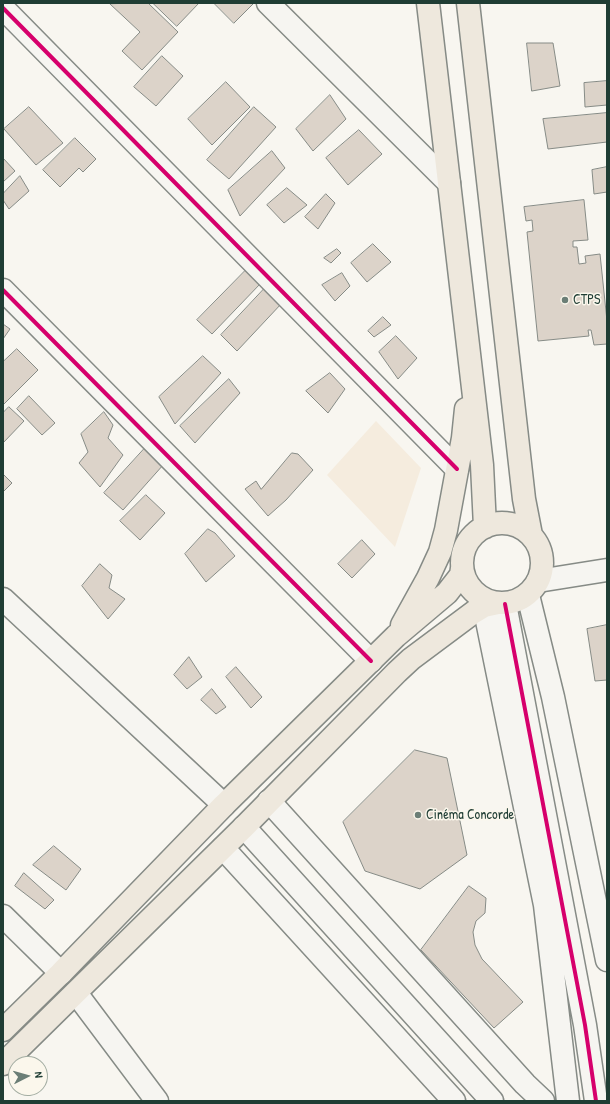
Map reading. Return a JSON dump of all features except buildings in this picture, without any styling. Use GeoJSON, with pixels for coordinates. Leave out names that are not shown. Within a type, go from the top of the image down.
{"type":"FeatureCollection","features":[{"type":"Feature","properties":{"kind":"main road"},"geometry":{"type":"LineString","coordinates":[[428,3],[466,340],[482,465],[485,527]]}},
{"type":"Feature","properties":{"kind":"main road"},"geometry":{"type":"LineString","coordinates":[[468,3],[524,499],[531,535]]}},
{"type":"Feature","properties":{"kind":"main road"},"geometry":{"type":"LineString","coordinates":[[396,636],[428,578],[440,552],[452,504],[463,438],[468,388],[466,340]]}},
{"type":"Feature","properties":{"kind":"main road"},"geometry":{"type":"LineString","coordinates":[[3,1030],[61,973],[224,804],[396,636],[447,593],[461,575],[463,555],[467,543],[475,534],[485,527],[498,523],[511,524],[523,528],[531,535],[537,543],[542,557],[542,572],[534,588],[496,604],[411,660],[223,848],[3,1064]]}},
{"type":"Feature","properties":{"kind":"main road"},"geometry":{"type":"LineString","coordinates":[[462,568],[468,584],[475,593],[496,604]]}},
{"type":"Feature","properties":{"kind":"street"},"geometry":{"type":"LineString","coordinates":[[268,3],[448,183]]}},
{"type":"Feature","properties":{"kind":"street"},"geometry":{"type":"LineString","coordinates":[[3,8],[458,469]]}},
{"type":"Feature","properties":{"kind":"street"},"geometry":{"type":"LineString","coordinates":[[3,290],[372,660]]}},
{"type":"Feature","properties":{"kind":"street"},"geometry":{"type":"LineString","coordinates":[[534,588],[607,570]]}},
{"type":"Feature","properties":{"kind":"street"},"geometry":{"type":"LineString","coordinates":[[534,588],[550,627],[562,674],[607,892]]}},
{"type":"Feature","properties":{"kind":"street"},"geometry":{"type":"LineString","coordinates":[[534,588],[553,697],[607,960]]}},
{"type":"Feature","properties":{"kind":"street"},"geometry":{"type":"LineString","coordinates":[[3,599],[224,804]]}},
{"type":"Feature","properties":{"kind":"street"},"geometry":{"type":"LineString","coordinates":[[496,604],[545,905],[568,1101]]}},
{"type":"Feature","properties":{"kind":"street"},"geometry":{"type":"LineString","coordinates":[[496,604],[583,1018],[596,1101]]}},
{"type":"Feature","properties":{"kind":"street"},"geometry":{"type":"LineString","coordinates":[[269,801],[525,1084],[543,1101]]}},
{"type":"Feature","properties":{"kind":"street"},"geometry":{"type":"LineString","coordinates":[[244,827],[492,1101]]}},
{"type":"Feature","properties":{"kind":"street"},"geometry":{"type":"LineString","coordinates":[[223,848],[454,1101]]}},
{"type":"Feature","properties":{"kind":"street"},"geometry":{"type":"LineString","coordinates":[[3,916],[61,973]]}},
{"type":"Feature","properties":{"kind":"street"},"geometry":{"type":"LineString","coordinates":[[76,993],[156,1101]]}},
{"type":"Feature","properties":{"kind":"shaded area"},"geometry":{"type":"Polygon","coordinates":[[[376,421],[421,468],[395,547],[327,475],[376,421]]]}},
{"type":"Feature","properties":{"kind":"cycle path"},"geometry":{"type":"LineString","coordinates":[[3,8],[457,469]]}},
{"type":"Feature","properties":{"kind":"cycle path"},"geometry":{"type":"LineString","coordinates":[[3,290],[371,661]]}},
{"type":"Feature","properties":{"kind":"cycle path"},"geometry":{"type":"LineString","coordinates":[[505,604],[585,1025],[596,1101]]}},
{"type":"Feature","properties":{"kind":"place","name":"CTPS"},"geometry":{"type":"Point","coordinates":[565,300]}},
{"type":"Feature","properties":{"kind":"place","name":"Cinéma Concorde"},"geometry":{"type":"Point","coordinates":[418,815]}}]}
